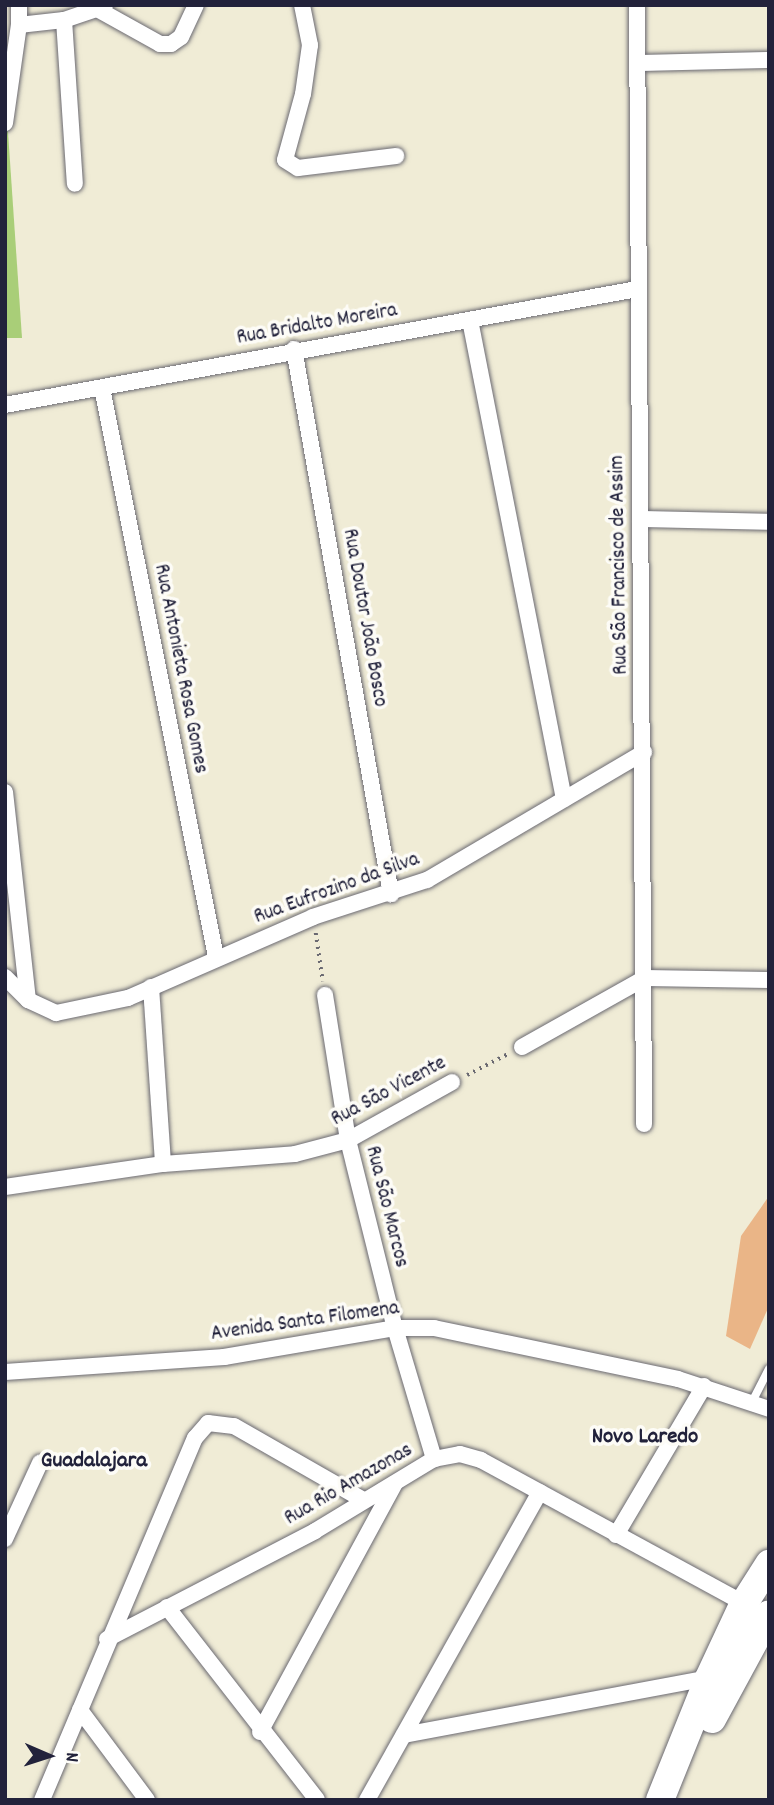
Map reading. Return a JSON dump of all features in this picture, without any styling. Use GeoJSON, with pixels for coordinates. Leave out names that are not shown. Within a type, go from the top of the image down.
{"type":"FeatureCollection","features":[{"type":"Feature","properties":{"kind":"highway"},"geometry":{"type":"LineString","coordinates":[[679,1800],[760,1611],[769,1564]]}},
{"type":"Feature","properties":{"kind":"highway"},"geometry":{"type":"LineString","coordinates":[[660,1800],[709,1678],[760,1611]]}},
{"type":"Feature","properties":{"kind":"street"},"geometry":{"type":"LineString","coordinates":[[5,123],[19,25],[19,5]]}},
{"type":"Feature","properties":{"kind":"street"},"geometry":{"type":"LineString","coordinates":[[19,25],[64,20],[103,8],[160,44],[171,44],[181,37],[196,5]]}},
{"type":"Feature","properties":{"kind":"street"},"geometry":{"type":"LineString","coordinates":[[302,5],[310,45],[303,94],[285,160],[299,168],[396,156]]}},
{"type":"Feature","properties":{"kind":"street","name":"Rua São Francisco de Assim"},"geometry":{"type":"LineString","coordinates":[[637,5],[637,289],[644,752],[644,1124]]}},
{"type":"Feature","properties":{"kind":"street"},"geometry":{"type":"LineString","coordinates":[[64,20],[75,184]]}},
{"type":"Feature","properties":{"kind":"street"},"geometry":{"type":"LineString","coordinates":[[638,63],[769,60]]}},
{"type":"Feature","properties":{"kind":"street","name":"Rua Bridalto Moreira"},"geometry":{"type":"LineString","coordinates":[[5,405],[295,349],[637,289]]}},
{"type":"Feature","properties":{"kind":"street"},"geometry":{"type":"LineString","coordinates":[[470,320],[565,799]]}},
{"type":"Feature","properties":{"kind":"street","name":"Rua Doutor João Bosco"},"geometry":{"type":"LineString","coordinates":[[295,349],[391,894]]}},
{"type":"Feature","properties":{"kind":"street","name":"Rua Antonieta Rosa Gomes"},"geometry":{"type":"LineString","coordinates":[[102,388],[216,957]]}},
{"type":"Feature","properties":{"kind":"street"},"geometry":{"type":"LineString","coordinates":[[640,519],[769,522]]}},
{"type":"Feature","properties":{"kind":"street","name":"Rua Eufrozino da Silva"},"geometry":{"type":"LineString","coordinates":[[28,1000],[56,1013],[128,998],[216,957],[313,917],[391,894],[427,880],[644,752]]}},
{"type":"Feature","properties":{"kind":"street"},"geometry":{"type":"LineString","coordinates":[[5,792],[28,1000]]}},
{"type":"Feature","properties":{"kind":"street"},"geometry":{"type":"LineString","coordinates":[[5,977],[28,1000]]}},
{"type":"Feature","properties":{"kind":"street"},"geometry":{"type":"LineString","coordinates":[[522,1047],[645,978],[769,980]]}},
{"type":"Feature","properties":{"kind":"street"},"geometry":{"type":"LineString","coordinates":[[151,986],[163,1164]]}},
{"type":"Feature","properties":{"kind":"street","name":"Rua São Marcos"},"geometry":{"type":"LineString","coordinates":[[325,995],[348,1140],[395,1328],[434,1460]]}},
{"type":"Feature","properties":{"kind":"street","name":"Rua São Vicente"},"geometry":{"type":"LineString","coordinates":[[5,1187],[163,1164],[295,1154],[348,1140],[452,1082]]}},
{"type":"Feature","properties":{"kind":"street","name":"Avenida Santa Filomena"},"geometry":{"type":"LineString","coordinates":[[5,1372],[224,1357],[395,1328],[433,1328],[704,1386],[769,1409]]}},
{"type":"Feature","properties":{"kind":"street"},"geometry":{"type":"LineString","coordinates":[[616,1535],[704,1386]]}},
{"type":"Feature","properties":{"kind":"street"},"geometry":{"type":"LineString","coordinates":[[42,1800],[107,1639],[195,1438],[208,1423],[234,1426],[363,1500]]}},
{"type":"Feature","properties":{"kind":"street","name":"Rua Rio Amazonas"},"geometry":{"type":"LineString","coordinates":[[107,1639],[315,1531],[434,1460],[460,1454],[481,1460],[760,1611]]}},
{"type":"Feature","properties":{"kind":"street"},"geometry":{"type":"LineString","coordinates":[[5,1539],[40,1463]]}},
{"type":"Feature","properties":{"kind":"street"},"geometry":{"type":"LineString","coordinates":[[260,1731],[395,1483]]}},
{"type":"Feature","properties":{"kind":"street"},"geometry":{"type":"LineString","coordinates":[[367,1800],[540,1492]]}},
{"type":"Feature","properties":{"kind":"street"},"geometry":{"type":"LineString","coordinates":[[167,1607],[260,1731],[317,1800]]}},
{"type":"Feature","properties":{"kind":"street"},"geometry":{"type":"LineString","coordinates":[[404,1735],[709,1678]]}},
{"type":"Feature","properties":{"kind":"street"},"geometry":{"type":"LineString","coordinates":[[80,1710],[147,1800]]}},
{"type":"Feature","properties":{"kind":"lane"},"geometry":{"type":"LineString","coordinates":[[752,1402],[769,1368]]}},
{"type":"Feature","properties":{"kind":"path"},"geometry":{"type":"LineString","coordinates":[[313,917],[325,995]]}},
{"type":"Feature","properties":{"kind":"path","name":"Rua São Vicente"},"geometry":{"type":"LineString","coordinates":[[452,1082],[522,1047]]}},
{"type":"Feature","properties":{"kind":"green space"},"geometry":{"type":"Polygon","coordinates":[[[5,114],[8,132],[22,338],[5,338],[5,114]]]}},
{"type":"Feature","properties":{"kind":"building"},"geometry":{"type":"Polygon","coordinates":[[[769,1196],[769,1306],[750,1349],[726,1336],[741,1236],[769,1196]]]}},
{"type":"Feature","properties":{"kind":"district","name":"Novo Laredo"},"geometry":{"type":"Point","coordinates":[645,1438]}},
{"type":"Feature","properties":{"kind":"district","name":"Guadalajara"},"geometry":{"type":"Point","coordinates":[94,1462]}}]}
